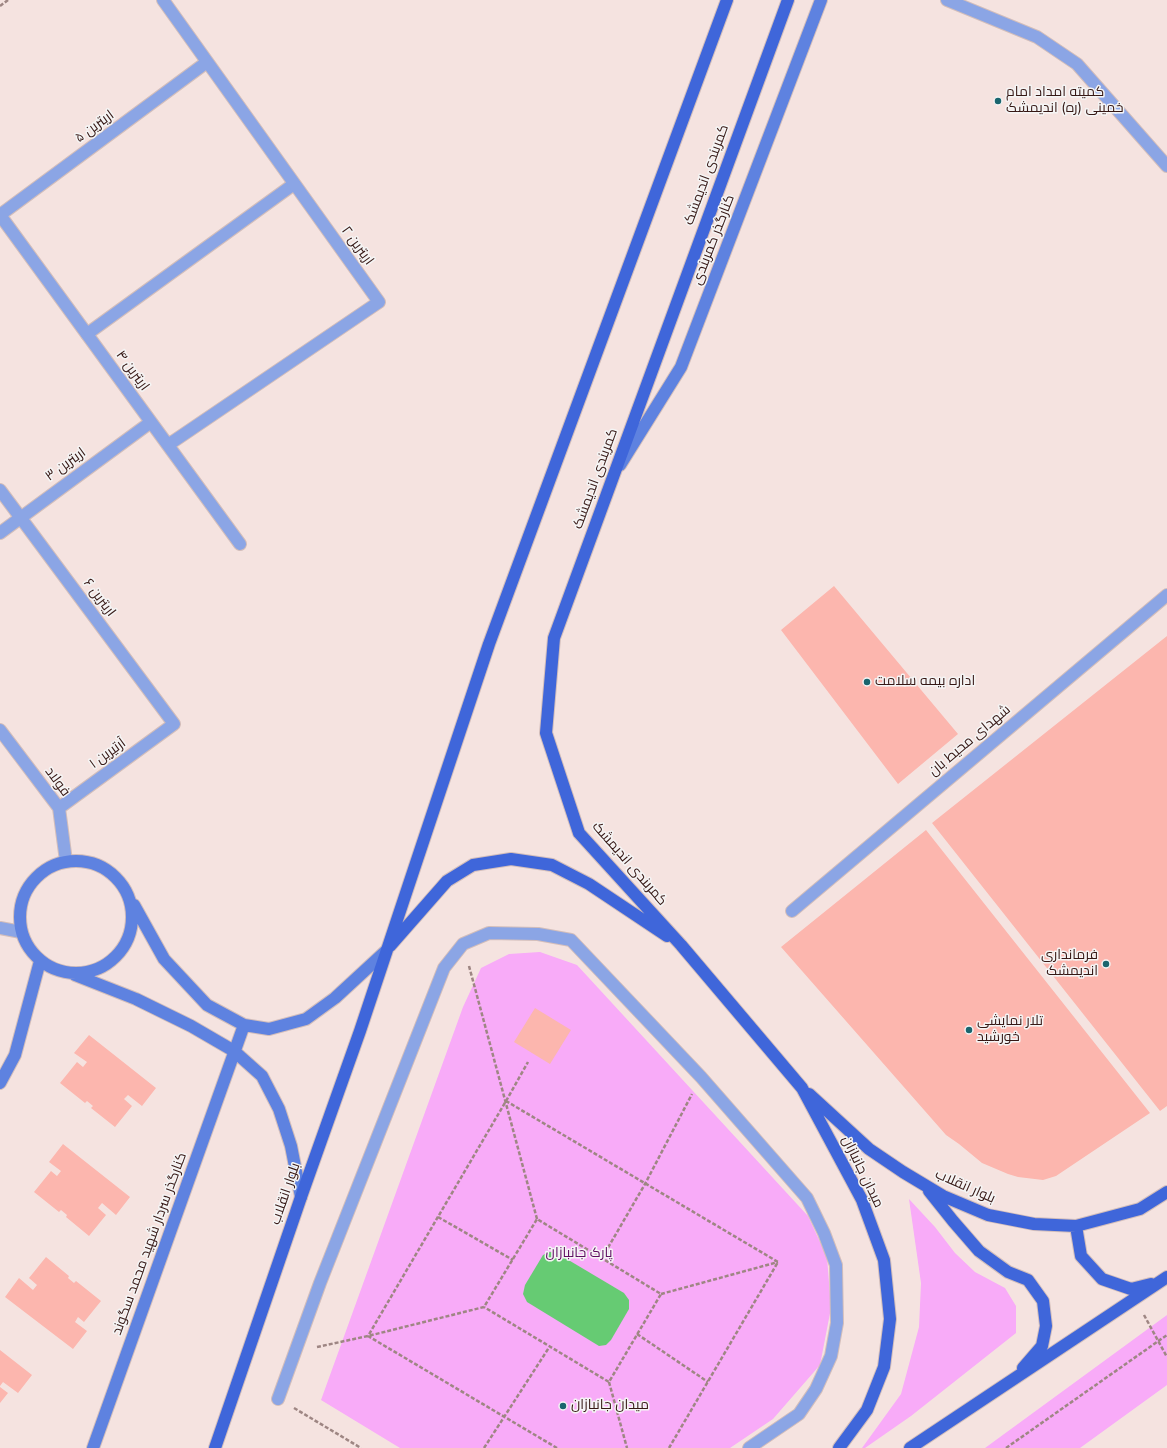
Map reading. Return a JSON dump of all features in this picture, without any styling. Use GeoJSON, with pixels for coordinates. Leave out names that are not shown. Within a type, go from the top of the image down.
{"type":"FeatureCollection","features":[{"type":"Feature","properties":{"kind":"main road"},"geometry":{"type":"LineString","coordinates":[[386,951],[489,644],[727,0]]}},
{"type":"Feature","properties":{"kind":"main road","name":"کمربندی اندیمشک"},"geometry":{"type":"LineString","coordinates":[[681,945],[579,833],[546,733],[554,638],[788,0]]}},
{"type":"Feature","properties":{"kind":"main road"},"geometry":{"type":"LineString","coordinates":[[386,951],[447,881],[473,865],[511,859],[552,865],[589,884],[681,945]]}},
{"type":"Feature","properties":{"kind":"main road","name":"میدان جانبازان"},"geometry":{"type":"LineString","coordinates":[[681,945],[802,1088],[862,1200],[884,1260],[890,1319],[884,1367],[867,1410],[839,1448]]}},
{"type":"Feature","properties":{"kind":"main road","name":"بلوار انقلاب"},"geometry":{"type":"LineString","coordinates":[[218,1447],[300,1197],[338,1094],[386,951]]}},
{"type":"Feature","properties":{"kind":"main road","name":"بلوار انقلاب"},"geometry":{"type":"LineString","coordinates":[[802,1088],[869,1149],[943,1196],[988,1215],[1034,1224],[1076,1226],[1140,1209],[1167,1192]]}},
{"type":"Feature","properties":{"kind":"main road"},"geometry":{"type":"LineString","coordinates":[[924,1184],[953,1221],[979,1250],[1008,1272],[1028,1280],[1042,1301],[1046,1326],[1042,1346],[1013,1380]]}},
{"type":"Feature","properties":{"kind":"main road"},"geometry":{"type":"LineString","coordinates":[[1076,1226],[1081,1256],[1102,1279],[1131,1289],[1164,1279]]}},
{"type":"Feature","properties":{"kind":"main road"},"geometry":{"type":"LineString","coordinates":[[910,1448],[1164,1279]]}},
{"type":"Feature","properties":{"kind":"street","name":"اریترین ۲"},"geometry":{"type":"LineString","coordinates":[[163,0],[379,302],[168,445]]}},
{"type":"Feature","properties":{"kind":"street","name":"کنارگذر کمربندی"},"geometry":{"type":"LineString","coordinates":[[612,478],[681,367],[821,0]]}},
{"type":"Feature","properties":{"kind":"street"},"geometry":{"type":"LineString","coordinates":[[946,0],[1037,37],[1077,64],[1167,166]]}},
{"type":"Feature","properties":{"kind":"street","name":"اریترین ۵"},"geometry":{"type":"LineString","coordinates":[[0,215],[207,62]]}},
{"type":"Feature","properties":{"kind":"street"},"geometry":{"type":"LineString","coordinates":[[87,334],[294,184]]}},
{"type":"Feature","properties":{"kind":"street","name":"اریترین ۴"},"geometry":{"type":"LineString","coordinates":[[0,215],[240,544]]}},
{"type":"Feature","properties":{"kind":"street","name":"اریترین ۳"},"geometry":{"type":"LineString","coordinates":[[0,533],[151,422]]}},
{"type":"Feature","properties":{"kind":"street","name":"اریترین ۶"},"geometry":{"type":"LineString","coordinates":[[0,490],[174,724]]}},
{"type":"Feature","properties":{"kind":"street","name":"شهدای محیط بان"},"geometry":{"type":"LineString","coordinates":[[792,911],[1167,595]]}},
{"type":"Feature","properties":{"kind":"street","name":"آرتیرین ۱"},"geometry":{"type":"LineString","coordinates":[[59,808],[174,724]]}},
{"type":"Feature","properties":{"kind":"street","name":"فولاد"},"geometry":{"type":"LineString","coordinates":[[0,730],[59,808],[66,861]]}},
{"type":"Feature","properties":{"kind":"street"},"geometry":{"type":"LineString","coordinates":[[300,1197],[291,1146],[279,1109],[262,1076],[234,1051],[191,1026],[136,999],[72,974],[55,970],[40,961],[29,948],[21,932],[20,915],[23,898],[33,880],[48,868],[66,861],[86,861],[104,868],[119,880],[164,959],[207,1005],[244,1025],[269,1029],[306,1019],[335,998],[386,951]]}},
{"type":"Feature","properties":{"kind":"street"},"geometry":{"type":"LineString","coordinates":[[72,974],[89,973],[105,966],[120,953],[129,936],[133,917],[129,897]]}},
{"type":"Feature","properties":{"kind":"street"},"geometry":{"type":"LineString","coordinates":[[0,928],[21,932]]}},
{"type":"Feature","properties":{"kind":"street"},"geometry":{"type":"LineString","coordinates":[[278,1399],[323,1276],[444,968],[463,944],[488,933],[538,934],[571,940],[701,1077],[807,1198],[824,1233],[836,1265],[836,1323],[831,1356],[816,1389],[799,1414],[750,1448]]}},
{"type":"Feature","properties":{"kind":"street"},"geometry":{"type":"LineString","coordinates":[[0,1083],[15,1055],[40,961]]}},
{"type":"Feature","properties":{"kind":"street","name":"کنارگذر سردار شهید محمد سگوند"},"geometry":{"type":"LineString","coordinates":[[93,1448],[244,1025]]}},
{"type":"Feature","properties":{"kind":"path"},"geometry":{"type":"LineString","coordinates":[[0,6],[8,0]]}},
{"type":"Feature","properties":{"kind":"path"},"geometry":{"type":"LineString","coordinates":[[463,944],[537,1219],[661,1294]]}},
{"type":"Feature","properties":{"kind":"path"},"geometry":{"type":"LineString","coordinates":[[368,1336],[528,1062]]}},
{"type":"Feature","properties":{"kind":"path"},"geometry":{"type":"LineString","coordinates":[[602,1258],[645,1184],[701,1077]]}},
{"type":"Feature","properties":{"kind":"path"},"geometry":{"type":"LineString","coordinates":[[506,1101],[778,1262]]}},
{"type":"Feature","properties":{"kind":"path"},"geometry":{"type":"LineString","coordinates":[[438,1217],[513,1260]]}},
{"type":"Feature","properties":{"kind":"path"},"geometry":{"type":"LineString","coordinates":[[295,1352],[368,1336],[484,1307],[537,1219]]}},
{"type":"Feature","properties":{"kind":"path"},"geometry":{"type":"LineString","coordinates":[[609,1382],[661,1294],[778,1262]]}},
{"type":"Feature","properties":{"kind":"path"},"geometry":{"type":"LineString","coordinates":[[670,1448],[778,1262]]}},
{"type":"Feature","properties":{"kind":"path"},"geometry":{"type":"LineString","coordinates":[[1135,1299],[1167,1358]]}},
{"type":"Feature","properties":{"kind":"path"},"geometry":{"type":"LineString","coordinates":[[484,1307],[609,1382],[627,1448]]}},
{"type":"Feature","properties":{"kind":"path"},"geometry":{"type":"LineString","coordinates":[[637,1334],[708,1382]]}},
{"type":"Feature","properties":{"kind":"path"},"geometry":{"type":"LineString","coordinates":[[1006,1448],[1167,1334]]}},
{"type":"Feature","properties":{"kind":"path"},"geometry":{"type":"LineString","coordinates":[[368,1336],[557,1448]]}},
{"type":"Feature","properties":{"kind":"path"},"geometry":{"type":"LineString","coordinates":[[484,1448],[550,1346]]}},
{"type":"Feature","properties":{"kind":"path"},"geometry":{"type":"LineString","coordinates":[[278,1399],[361,1448]]}},
{"type":"Feature","properties":{"kind":"green space","name":"پارک جانبازان"},"geometry":{"type":"Polygon","coordinates":[[[540,952],[577,965],[808,1216],[827,1257],[831,1308],[820,1365],[773,1419],[730,1448],[400,1448],[321,1400],[463,1007],[481,968],[509,954],[540,952]]]}},
{"type":"Feature","properties":{"kind":"green space"},"geometry":{"type":"Polygon","coordinates":[[[909,1199],[935,1227],[955,1253],[975,1272],[1005,1288],[1016,1306],[1016,1333],[911,1416],[865,1448],[862,1448],[901,1394],[919,1327],[921,1283],[909,1199]]]}},
{"type":"Feature","properties":{"kind":"green space"},"geometry":{"type":"Polygon","coordinates":[[[1167,1315],[1167,1385],[1080,1448],[985,1448],[1167,1315]]]}},
{"type":"Feature","properties":{"kind":"shaded area"},"geometry":{"type":"Polygon","coordinates":[[[549,1252],[555,1252],[624,1293],[629,1300],[629,1309],[611,1340],[606,1345],[599,1346],[527,1302],[523,1294],[525,1285],[543,1255],[549,1252]]]}},
{"type":"Feature","properties":{"kind":"building","name":"اداره بیمه سلامت"},"geometry":{"type":"Polygon","coordinates":[[[834,586],[958,734],[898,784],[781,630],[834,586]]]}},
{"type":"Feature","properties":{"kind":"building","name":"فرمانداری اندیمشک"},"geometry":{"type":"Polygon","coordinates":[[[1167,636],[1167,1106],[1160,1111],[932,823],[1167,636]]]}},
{"type":"Feature","properties":{"kind":"building","name":"تلار نمایشی خورشید"},"geometry":{"type":"Polygon","coordinates":[[[926,830],[1150,1113],[1056,1176],[1043,1180],[1018,1177],[1008,1174],[982,1163],[946,1135],[781,947],[926,830]]]}},
{"type":"Feature","properties":{"kind":"building"},"geometry":{"type":"Polygon","coordinates":[[[535,1008],[571,1030],[550,1064],[514,1042],[535,1008]]]}},
{"type":"Feature","properties":{"kind":"building"},"geometry":{"type":"Polygon","coordinates":[[[89,1035],[156,1088],[142,1106],[128,1095],[124,1099],[132,1106],[115,1127],[91,1108],[93,1106],[87,1101],[85,1103],[60,1083],[77,1062],[83,1067],[87,1062],[74,1053],[89,1035]]]}},
{"type":"Feature","properties":{"kind":"building"},"geometry":{"type":"Polygon","coordinates":[[[63,1144],[130,1197],[116,1215],[102,1203],[98,1208],[106,1215],[89,1236],[66,1217],[67,1215],[61,1210],[59,1212],[34,1192],[51,1171],[57,1176],[61,1171],[49,1162],[63,1144]]]}},
{"type":"Feature","properties":{"kind":"building"},"geometry":{"type":"Polygon","coordinates":[[[46,1257],[69,1276],[68,1278],[74,1283],[76,1281],[101,1301],[84,1322],[78,1317],[75,1322],[87,1331],[73,1349],[5,1297],[19,1278],[33,1290],[37,1285],[29,1278],[46,1257]]]}},
{"type":"Feature","properties":{"kind":"building"},"geometry":{"type":"Polygon","coordinates":[[[0,1350],[32,1375],[18,1393],[3,1382],[0,1386],[0,1350]]]}},
{"type":"Feature","properties":{"kind":"building"},"geometry":{"type":"Polygon","coordinates":[[[0,1387],[8,1393],[0,1403],[0,1387]]]}},
{"type":"Feature","properties":{"kind":"place","name":"کمیته امداد امام خمینی (ره) اندیمشک"},"geometry":{"type":"Point","coordinates":[998,101]}},
{"type":"Feature","properties":{"kind":"place","name":"اداره بیمه سلامت"},"geometry":{"type":"Point","coordinates":[867,682]}},
{"type":"Feature","properties":{"kind":"place","name":"فرمانداری اندیمشک"},"geometry":{"type":"Point","coordinates":[1106,964]}},
{"type":"Feature","properties":{"kind":"place","name":"تلار نمایشی خورشید"},"geometry":{"type":"Point","coordinates":[969,1030]}},
{"type":"Feature","properties":{"kind":"place","name":"میدان جانبازان"},"geometry":{"type":"Point","coordinates":[563,1406]}}]}
